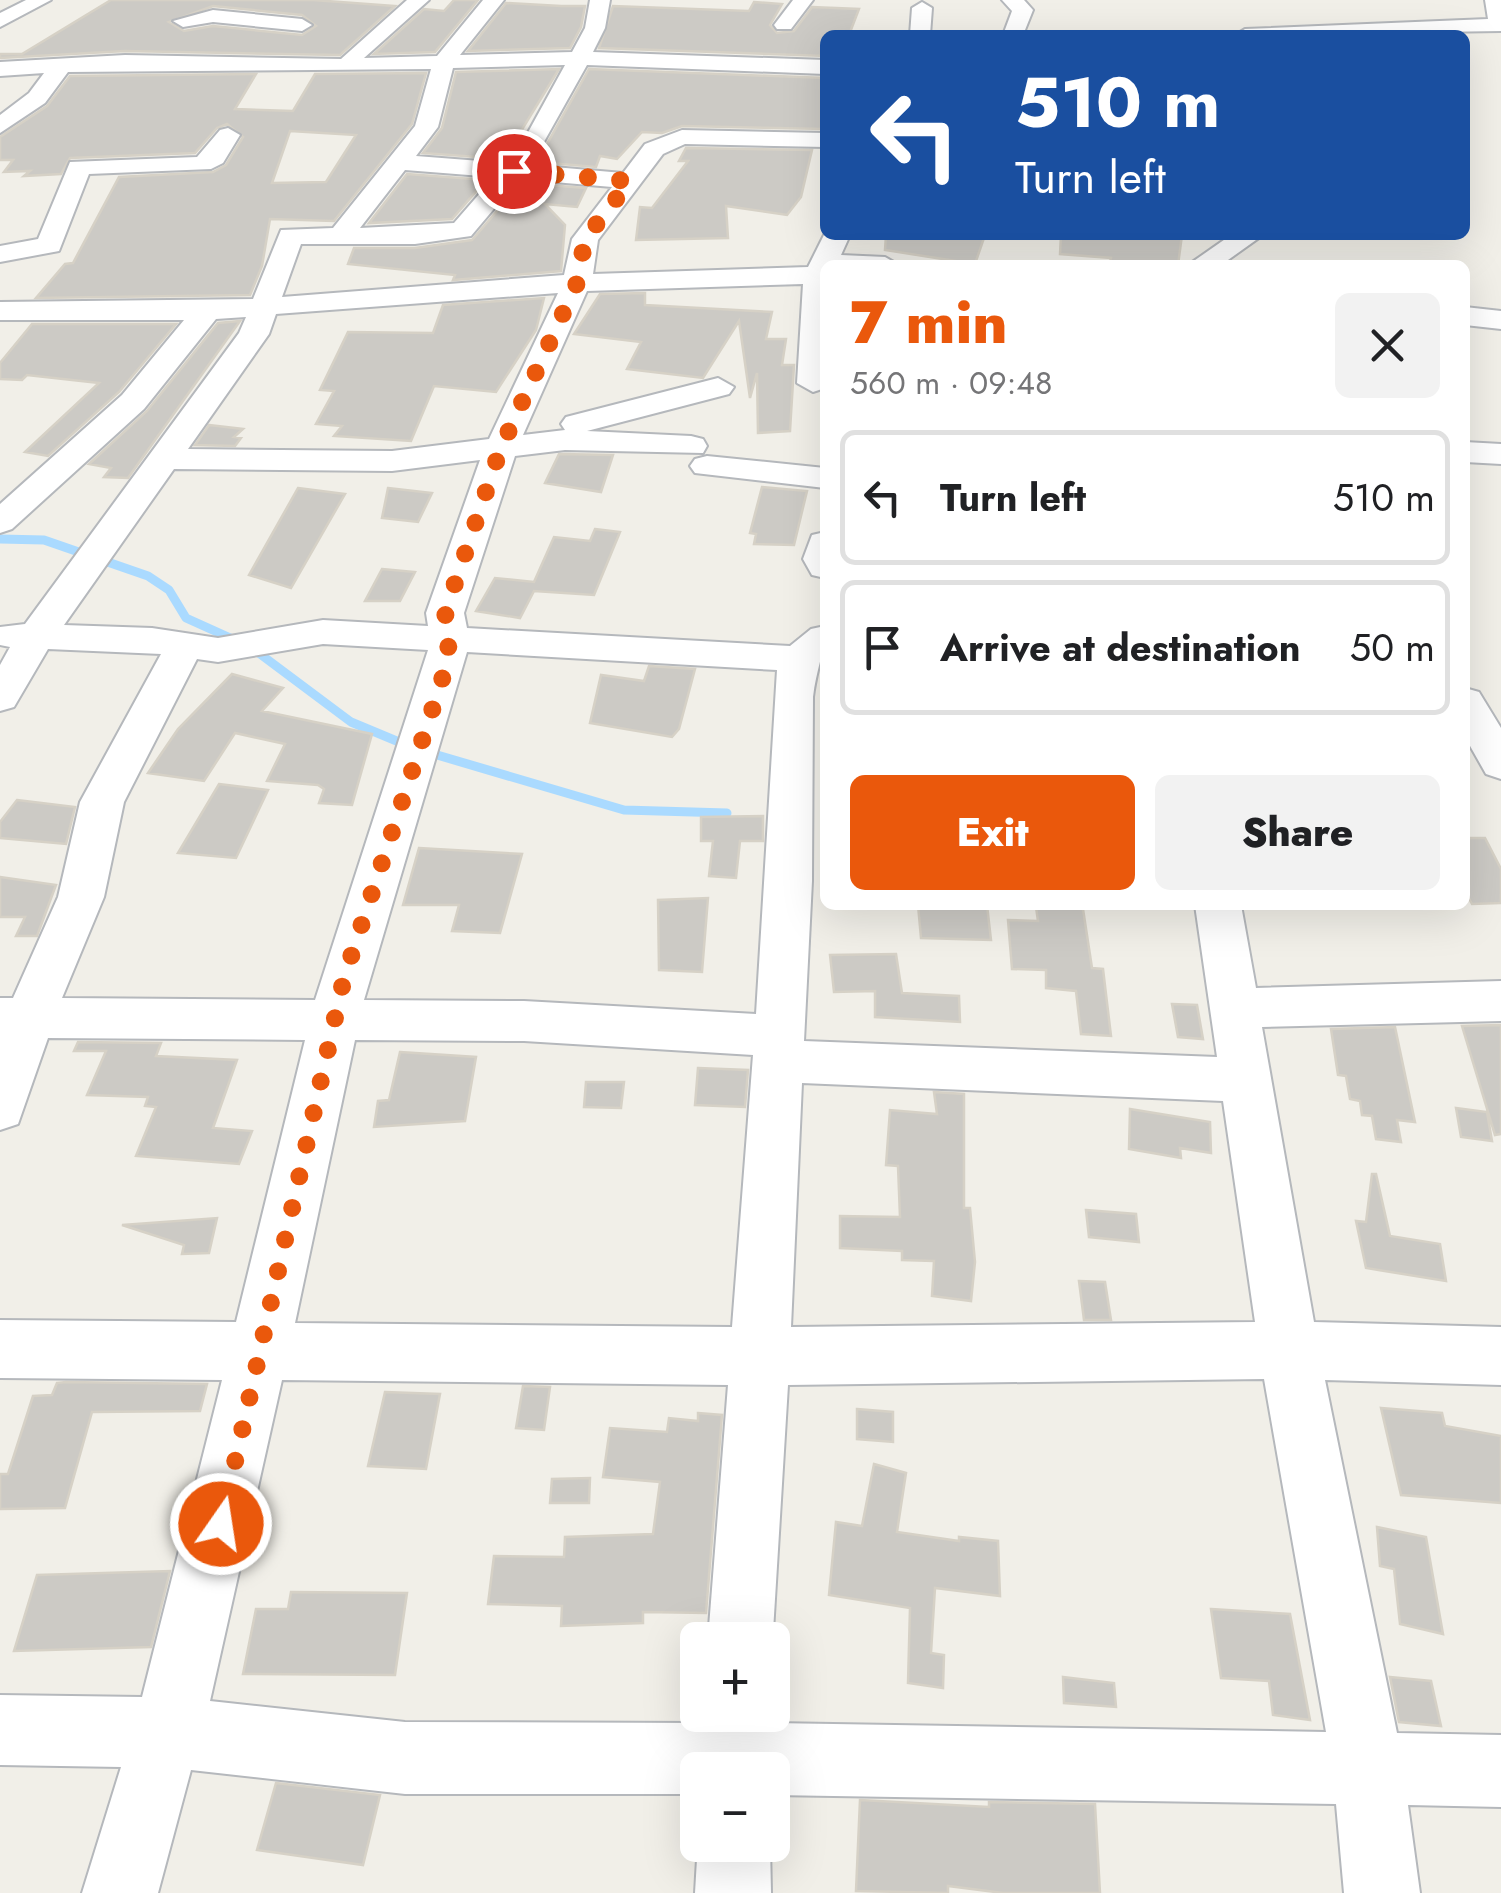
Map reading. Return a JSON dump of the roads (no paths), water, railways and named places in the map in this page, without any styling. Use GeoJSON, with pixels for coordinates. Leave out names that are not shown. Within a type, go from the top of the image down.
{"type":"FeatureCollection","features":[{"type":"Feature","properties":{"kind":"street"},"geometry":{"type":"LineString","coordinates":[[0,21],[41,0]]}},
{"type":"Feature","properties":{"kind":"street"},"geometry":{"type":"LineString","coordinates":[[183,22],[178,13],[196,0]]}},
{"type":"Feature","properties":{"kind":"street"},"geometry":{"type":"LineString","coordinates":[[272,20],[292,0]]}},
{"type":"Feature","properties":{"kind":"street"},"geometry":{"type":"LineString","coordinates":[[347,66],[358,51],[418,0]]}},
{"type":"Feature","properties":{"kind":"street"},"geometry":{"type":"LineString","coordinates":[[341,235],[426,126],[444,61],[494,0]]}},
{"type":"Feature","properties":{"kind":"street"},"geometry":{"type":"LineString","coordinates":[[0,698],[18,636],[166,459],[254,334],[290,236],[415,236],[462,230],[531,150],[595,28],[600,0]]}},
{"type":"Feature","properties":{"kind":"street"},"geometry":{"type":"LineString","coordinates":[[784,25],[803,0]]}},
{"type":"Feature","properties":{"kind":"street"},"geometry":{"type":"LineString","coordinates":[[1012,0],[1024,10],[1015,30]]}},
{"type":"Feature","properties":{"kind":"street"},"geometry":{"type":"LineString","coordinates":[[1422,30],[1500,26],[1494,2],[1501,2]]}},
{"type":"Feature","properties":{"kind":"street"},"geometry":{"type":"LineString","coordinates":[[920,30],[922,8]]}},
{"type":"Feature","properties":{"kind":"street"},"geometry":{"type":"LineString","coordinates":[[1264,10],[1290,30]]}},
{"type":"Feature","properties":{"kind":"street"},"geometry":{"type":"LineString","coordinates":[[146,62],[183,22],[213,16],[302,25],[268,67],[265,92]]}},
{"type":"Feature","properties":{"kind":"street"},"geometry":{"type":"LineString","coordinates":[[0,69],[146,62],[268,67],[578,58],[820,67]]}},
{"type":"Feature","properties":{"kind":"street"},"geometry":{"type":"LineString","coordinates":[[0,126],[37,98],[62,65]]}},
{"type":"Feature","properties":{"kind":"street"},"geometry":{"type":"LineString","coordinates":[[0,254],[49,245],[79,167],[202,164],[214,158],[228,135]]}},
{"type":"Feature","properties":{"kind":"street"},"geometry":{"type":"LineString","coordinates":[[120,1893],[196,1628],[335,1018],[442,680],[450,638],[445,613],[500,450],[577,283],[585,239],[654,149],[682,136],[820,140]]}},
{"type":"Feature","properties":{"kind":"street"},"geometry":{"type":"LineString","coordinates":[[396,162],[630,181]]}},
{"type":"Feature","properties":{"kind":"street"},"geometry":{"type":"LineString","coordinates":[[370,300],[415,236]]}},
{"type":"Feature","properties":{"kind":"street"},"geometry":{"type":"LineString","coordinates":[[1210,260],[1242,240]]}},
{"type":"Feature","properties":{"kind":"street"},"geometry":{"type":"LineString","coordinates":[[0,311],[265,308],[577,283],[826,257]]}},
{"type":"Feature","properties":{"kind":"street"},"geometry":{"type":"LineString","coordinates":[[0,522],[132,402],[207,311]]}},
{"type":"Feature","properties":{"kind":"street"},"geometry":{"type":"LineString","coordinates":[[813,382],[820,315]]}},
{"type":"Feature","properties":{"kind":"street"},"geometry":{"type":"LineString","coordinates":[[1470,317],[1501,320]]}},
{"type":"Feature","properties":{"kind":"street"},"geometry":{"type":"LineString","coordinates":[[500,450],[592,419],[718,387]]}},
{"type":"Feature","properties":{"kind":"street"},"geometry":{"type":"LineString","coordinates":[[166,459],[392,461],[564,440],[699,456],[820,477]]}},
{"type":"Feature","properties":{"kind":"street"},"geometry":{"type":"LineString","coordinates":[[1470,452],[1501,454]]}},
{"type":"Feature","properties":{"kind":"street"},"geometry":{"type":"LineString","coordinates":[[18,636],[97,636],[218,650],[323,632],[812,649],[789,704],[809,768],[779,1048],[743,1622]]}},
{"type":"Feature","properties":{"kind":"street"},"geometry":{"type":"LineString","coordinates":[[0,1108],[15,1018],[81,897],[102,802],[185,645]]}},
{"type":"Feature","properties":{"kind":"street"},"geometry":{"type":"LineString","coordinates":[[1470,712],[1490,756]]}},
{"type":"Feature","properties":{"kind":"street"},"geometry":{"type":"LineString","coordinates":[[1219,910],[1289,1350],[1368,1768],[1382,1893]]}},
{"type":"Feature","properties":{"kind":"street"},"geometry":{"type":"LineString","coordinates":[[1235,1008],[1501,1001]]}},
{"type":"Feature","properties":{"kind":"street"},"geometry":{"type":"LineString","coordinates":[[15,1018],[524,1021],[779,1048],[1247,1080]]}},
{"type":"Feature","properties":{"kind":"street"},"geometry":{"type":"LineString","coordinates":[[0,1349],[758,1356],[1289,1350],[1501,1356]]}},
{"type":"Feature","properties":{"kind":"street"},"geometry":{"type":"LineString","coordinates":[[0,1730],[166,1732],[405,1758],[735,1748],[1501,1772]]}},
{"type":"Feature","properties":{"kind":"street"},"geometry":{"type":"LineString","coordinates":[[733,1862],[733,1893]]}},
{"type":"Feature","properties":{"kind":"waterway"},"geometry":{"type":"LineString","coordinates":[[0,539],[44,540],[148,576],[169,590],[186,618],[237,641]]}},
{"type":"Feature","properties":{"kind":"waterway"},"geometry":{"type":"LineString","coordinates":[[252,648],[351,722],[411,747]]}},
{"type":"Feature","properties":{"kind":"waterway"},"geometry":{"type":"LineString","coordinates":[[427,752],[624,810],[727,813]]}}]}
